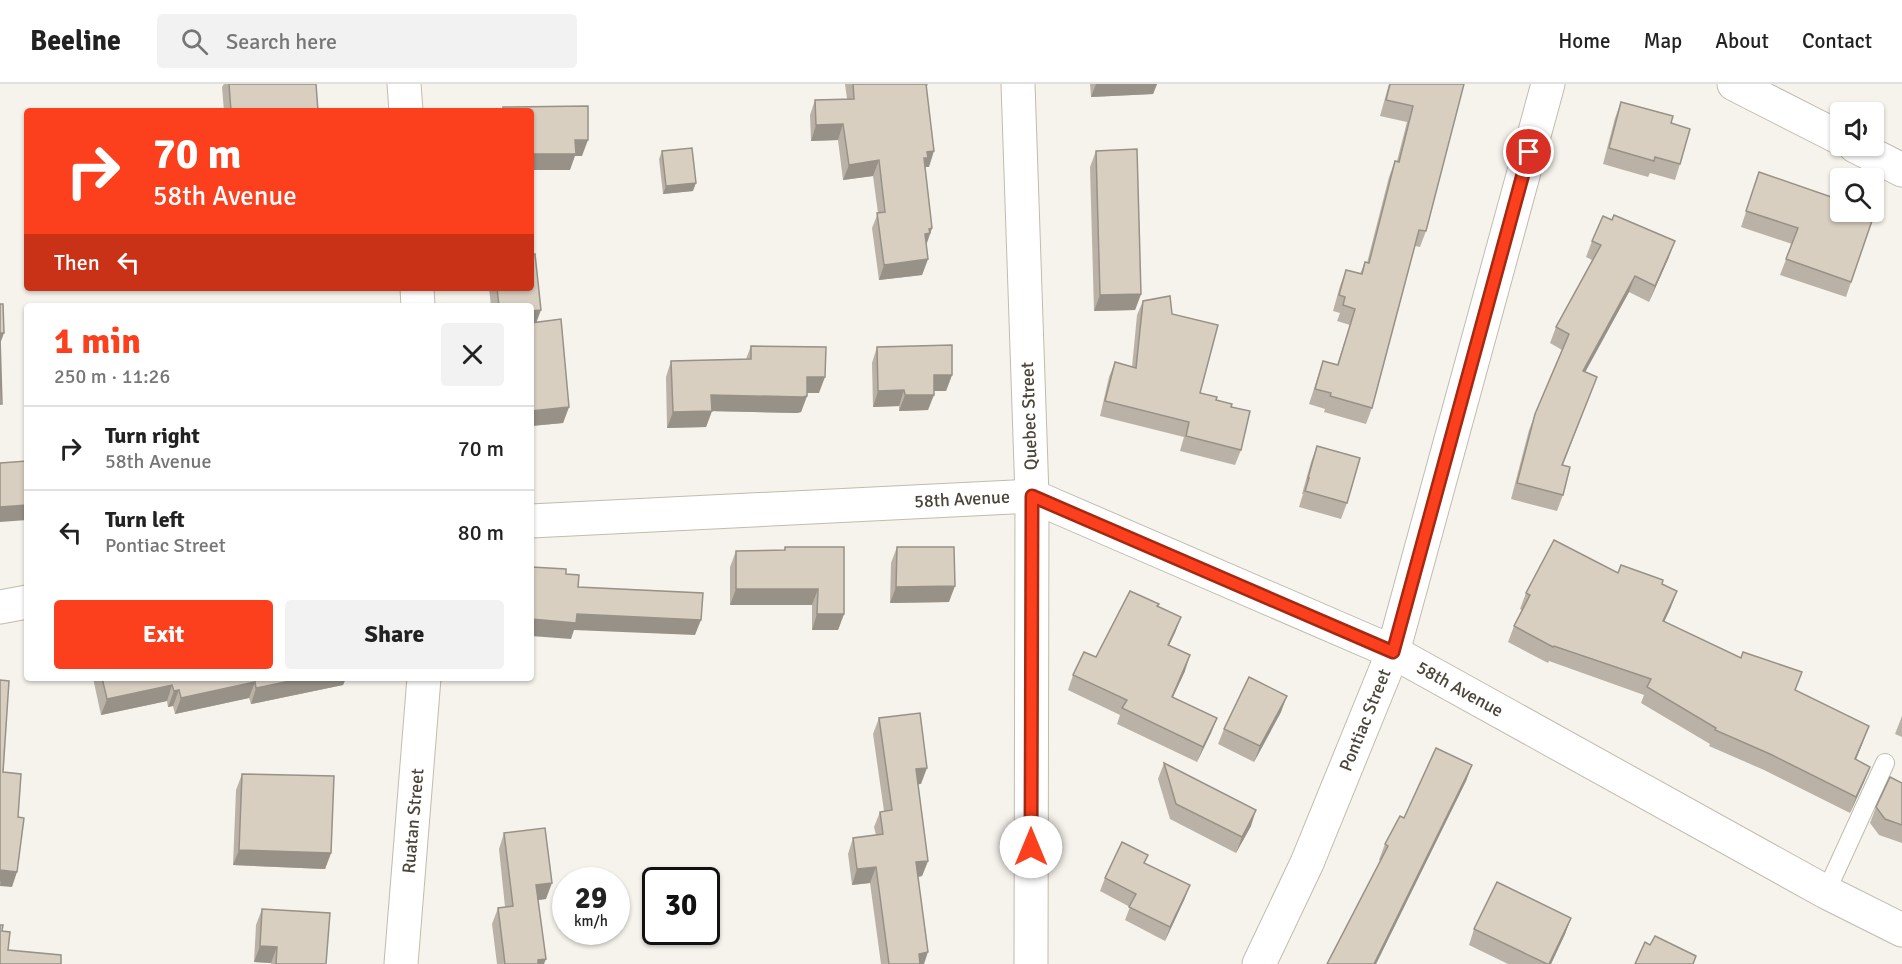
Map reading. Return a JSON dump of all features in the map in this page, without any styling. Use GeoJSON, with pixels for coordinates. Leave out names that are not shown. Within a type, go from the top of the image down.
{"type":"FeatureCollection","features":[{"type":"Feature","properties":{"kind":"street"},"geometry":{"type":"LineString","coordinates":[[404,84],[406,108]]}},
{"type":"Feature","properties":{"kind":"street","name":"Quebec Street"},"geometry":{"type":"LineString","coordinates":[[1018,84],[1032,496],[1031,964]]}},
{"type":"Feature","properties":{"kind":"street","name":"Pontiac Street"},"geometry":{"type":"LineString","coordinates":[[1259,964],[1307,863],[1393,652],[1548,84]]}},
{"type":"Feature","properties":{"kind":"street"},"geometry":{"type":"LineString","coordinates":[[1734,84],[1830,133]]}},
{"type":"Feature","properties":{"kind":"street"},"geometry":{"type":"LineString","coordinates":[[1875,156],[1902,170]]}},
{"type":"Feature","properties":{"kind":"street","name":"58th Avenue"},"geometry":{"type":"LineString","coordinates":[[534,521],[1032,496],[1393,652],[1826,892],[1902,930]]}},
{"type":"Feature","properties":{"kind":"street"},"geometry":{"type":"LineString","coordinates":[[0,607],[24,603]]}},
{"type":"Feature","properties":{"kind":"street","name":"Ruatan Street"},"geometry":{"type":"LineString","coordinates":[[402,964],[424,681]]}},
{"type":"Feature","properties":{"kind":"lane"},"geometry":{"type":"LineString","coordinates":[[1826,892],[1885,763]]}},
{"type":"Feature","properties":{"kind":"building"},"geometry":{"type":"Polygon","coordinates":[[[229,84],[316,84],[318,108],[231,108],[229,84]]]}},
{"type":"Feature","properties":{"kind":"building"},"geometry":{"type":"Polygon","coordinates":[[[853,84],[926,84],[934,151],[927,152],[928,158],[924,158],[932,228],[929,229],[930,233],[925,234],[928,259],[884,265],[877,213],[885,212],[879,160],[849,165],[843,124],[816,125],[815,100],[854,99],[853,84]]]}},
{"type":"Feature","properties":{"kind":"building"},"geometry":{"type":"Polygon","coordinates":[[[1390,84],[1464,84],[1426,231],[1419,230],[1372,408],[1330,396],[1331,393],[1315,389],[1323,361],[1338,365],[1355,309],[1343,305],[1345,297],[1339,295],[1346,270],[1362,274],[1365,262],[1369,263],[1395,161],[1399,162],[1413,106],[1386,100],[1390,84]]]}},
{"type":"Feature","properties":{"kind":"building"},"geometry":{"type":"Polygon","coordinates":[[[1621,102],[1673,116],[1671,123],[1690,129],[1680,164],[1655,157],[1654,161],[1609,148],[1621,102]]]}},
{"type":"Feature","properties":{"kind":"building"},"geometry":{"type":"Polygon","coordinates":[[[588,106],[588,140],[575,140],[576,154],[534,154],[534,108],[503,107],[588,106]]]}},
{"type":"Feature","properties":{"kind":"building"},"geometry":{"type":"Polygon","coordinates":[[[692,148],[696,183],[666,186],[662,151],[692,148]]]}},
{"type":"Feature","properties":{"kind":"building"},"geometry":{"type":"Polygon","coordinates":[[[1137,149],[1141,294],[1100,295],[1096,151],[1137,149]]]}},
{"type":"Feature","properties":{"kind":"building"},"geometry":{"type":"Polygon","coordinates":[[[1759,172],[1830,197],[1830,222],[1872,222],[1851,282],[1786,259],[1798,228],[1746,211],[1759,172]]]}},
{"type":"Feature","properties":{"kind":"building"},"geometry":{"type":"Polygon","coordinates":[[[1614,215],[1675,241],[1655,286],[1635,276],[1583,371],[1597,377],[1562,465],[1570,467],[1563,495],[1517,483],[1535,414],[1569,334],[1556,327],[1601,245],[1592,241],[1603,216],[1612,220],[1614,215]]]}},
{"type":"Feature","properties":{"kind":"building"},"geometry":{"type":"Polygon","coordinates":[[[534,254],[541,310],[534,311],[534,303],[499,303],[497,291],[534,291],[534,254]]]}},
{"type":"Feature","properties":{"kind":"building"},"geometry":{"type":"Polygon","coordinates":[[[1170,296],[1172,314],[1218,325],[1200,393],[1217,397],[1216,400],[1232,404],[1231,407],[1250,411],[1241,450],[1186,436],[1189,422],[1105,401],[1115,362],[1136,368],[1143,301],[1170,296]]]}},
{"type":"Feature","properties":{"kind":"building"},"geometry":{"type":"Polygon","coordinates":[[[0,304],[3,304],[4,333],[0,333],[0,304]]]}},
{"type":"Feature","properties":{"kind":"building"},"geometry":{"type":"Polygon","coordinates":[[[561,319],[569,407],[534,411],[534,323],[561,319]]]}},
{"type":"Feature","properties":{"kind":"building"},"geometry":{"type":"Polygon","coordinates":[[[0,337],[2,404],[0,404],[0,337]]]}},
{"type":"Feature","properties":{"kind":"building"},"geometry":{"type":"Polygon","coordinates":[[[952,345],[952,375],[934,375],[934,395],[905,395],[904,390],[878,391],[877,347],[952,345]]]}},
{"type":"Feature","properties":{"kind":"building"},"geometry":{"type":"Polygon","coordinates":[[[751,346],[826,347],[825,377],[807,377],[807,396],[803,397],[711,395],[712,411],[673,412],[671,361],[751,359],[751,346]]]}},
{"type":"Feature","properties":{"kind":"building"},"geometry":{"type":"Polygon","coordinates":[[[1317,446],[1360,458],[1347,503],[1305,491],[1317,446]]]}},
{"type":"Feature","properties":{"kind":"building"},"geometry":{"type":"Polygon","coordinates":[[[24,461],[24,505],[0,507],[0,463],[24,461]]]}},
{"type":"Feature","properties":{"kind":"building"},"geometry":{"type":"Polygon","coordinates":[[[1554,540],[1618,573],[1621,565],[1663,580],[1662,584],[1677,591],[1663,621],[1741,658],[1743,652],[1802,672],[1795,690],[1869,726],[1855,759],[1870,767],[1856,797],[1770,754],[1715,730],[1716,728],[1647,687],[1651,679],[1553,647],[1514,626],[1530,595],[1526,593],[1554,540]]]}},
{"type":"Feature","properties":{"kind":"building"},"geometry":{"type":"Polygon","coordinates":[[[785,547],[844,547],[844,614],[817,614],[818,589],[736,589],[736,551],[785,550],[785,547]]]}},
{"type":"Feature","properties":{"kind":"building"},"geometry":{"type":"Polygon","coordinates":[[[897,547],[954,547],[955,586],[896,587],[897,547]]]}},
{"type":"Feature","properties":{"kind":"building"},"geometry":{"type":"Polygon","coordinates":[[[534,567],[566,569],[566,574],[579,575],[578,587],[703,593],[701,620],[577,614],[576,623],[534,619],[534,567]]]}},
{"type":"Feature","properties":{"kind":"building"},"geometry":{"type":"Polygon","coordinates":[[[1130,591],[1181,617],[1168,645],[1190,655],[1172,697],[1217,718],[1203,747],[1122,708],[1127,700],[1073,675],[1084,652],[1096,657],[1130,591]]]}},
{"type":"Feature","properties":{"kind":"building"},"geometry":{"type":"Polygon","coordinates":[[[1249,677],[1287,696],[1260,746],[1224,729],[1249,677]]]}},
{"type":"Feature","properties":{"kind":"building"},"geometry":{"type":"Polygon","coordinates":[[[0,680],[9,681],[3,772],[21,774],[18,817],[24,818],[17,872],[1,870],[0,882],[0,680]]]}},
{"type":"Feature","properties":{"kind":"building"},"geometry":{"type":"Polygon","coordinates":[[[103,681],[290,681],[256,688],[255,682],[181,698],[179,690],[174,691],[172,685],[107,699],[103,681]]]}},
{"type":"Feature","properties":{"kind":"building"},"geometry":{"type":"Polygon","coordinates":[[[920,713],[927,768],[916,769],[928,861],[916,862],[928,952],[919,954],[920,964],[889,964],[876,867],[857,869],[853,838],[883,834],[880,812],[892,810],[879,718],[920,713]]]}},
{"type":"Feature","properties":{"kind":"building"},"geometry":{"type":"Polygon","coordinates":[[[1436,748],[1472,765],[1374,964],[1327,964],[1388,846],[1385,844],[1400,816],[1404,818],[1436,748]]]}},
{"type":"Feature","properties":{"kind":"building"},"geometry":{"type":"Polygon","coordinates":[[[1164,763],[1256,810],[1242,837],[1176,804],[1164,763]]]}},
{"type":"Feature","properties":{"kind":"building"},"geometry":{"type":"Polygon","coordinates":[[[242,774],[334,776],[331,853],[239,850],[242,774]]]}},
{"type":"Feature","properties":{"kind":"building"},"geometry":{"type":"Polygon","coordinates":[[[1890,777],[1902,783],[1902,825],[1885,819],[1876,807],[1890,777]]]}},
{"type":"Feature","properties":{"kind":"building"},"geometry":{"type":"Polygon","coordinates":[[[545,828],[552,883],[536,885],[546,959],[538,960],[538,964],[505,964],[498,908],[513,906],[504,833],[545,828]]]}},
{"type":"Feature","properties":{"kind":"building"},"geometry":{"type":"Polygon","coordinates":[[[1122,842],[1148,855],[1144,863],[1190,885],[1170,927],[1129,907],[1136,894],[1105,878],[1122,842]]]}},
{"type":"Feature","properties":{"kind":"building"},"geometry":{"type":"Polygon","coordinates":[[[1497,882],[1571,918],[1549,964],[1474,929],[1497,882]]]}},
{"type":"Feature","properties":{"kind":"building"},"geometry":{"type":"Polygon","coordinates":[[[262,909],[330,913],[326,964],[276,964],[277,947],[260,946],[262,909]]]}},
{"type":"Feature","properties":{"kind":"building"},"geometry":{"type":"Polygon","coordinates":[[[0,925],[3,925],[2,931],[10,932],[8,950],[61,955],[61,964],[0,964],[0,925]]]}},
{"type":"Feature","properties":{"kind":"building"},"geometry":{"type":"Polygon","coordinates":[[[1655,936],[1696,956],[1693,964],[1635,964],[1645,942],[1650,945],[1655,936]]]}},
{"type":"Feature","properties":{"kind":"route"},"geometry":{"type":"LineString","coordinates":[[1031,847],[1032,496],[1393,652],[1529,152]]}}]}
